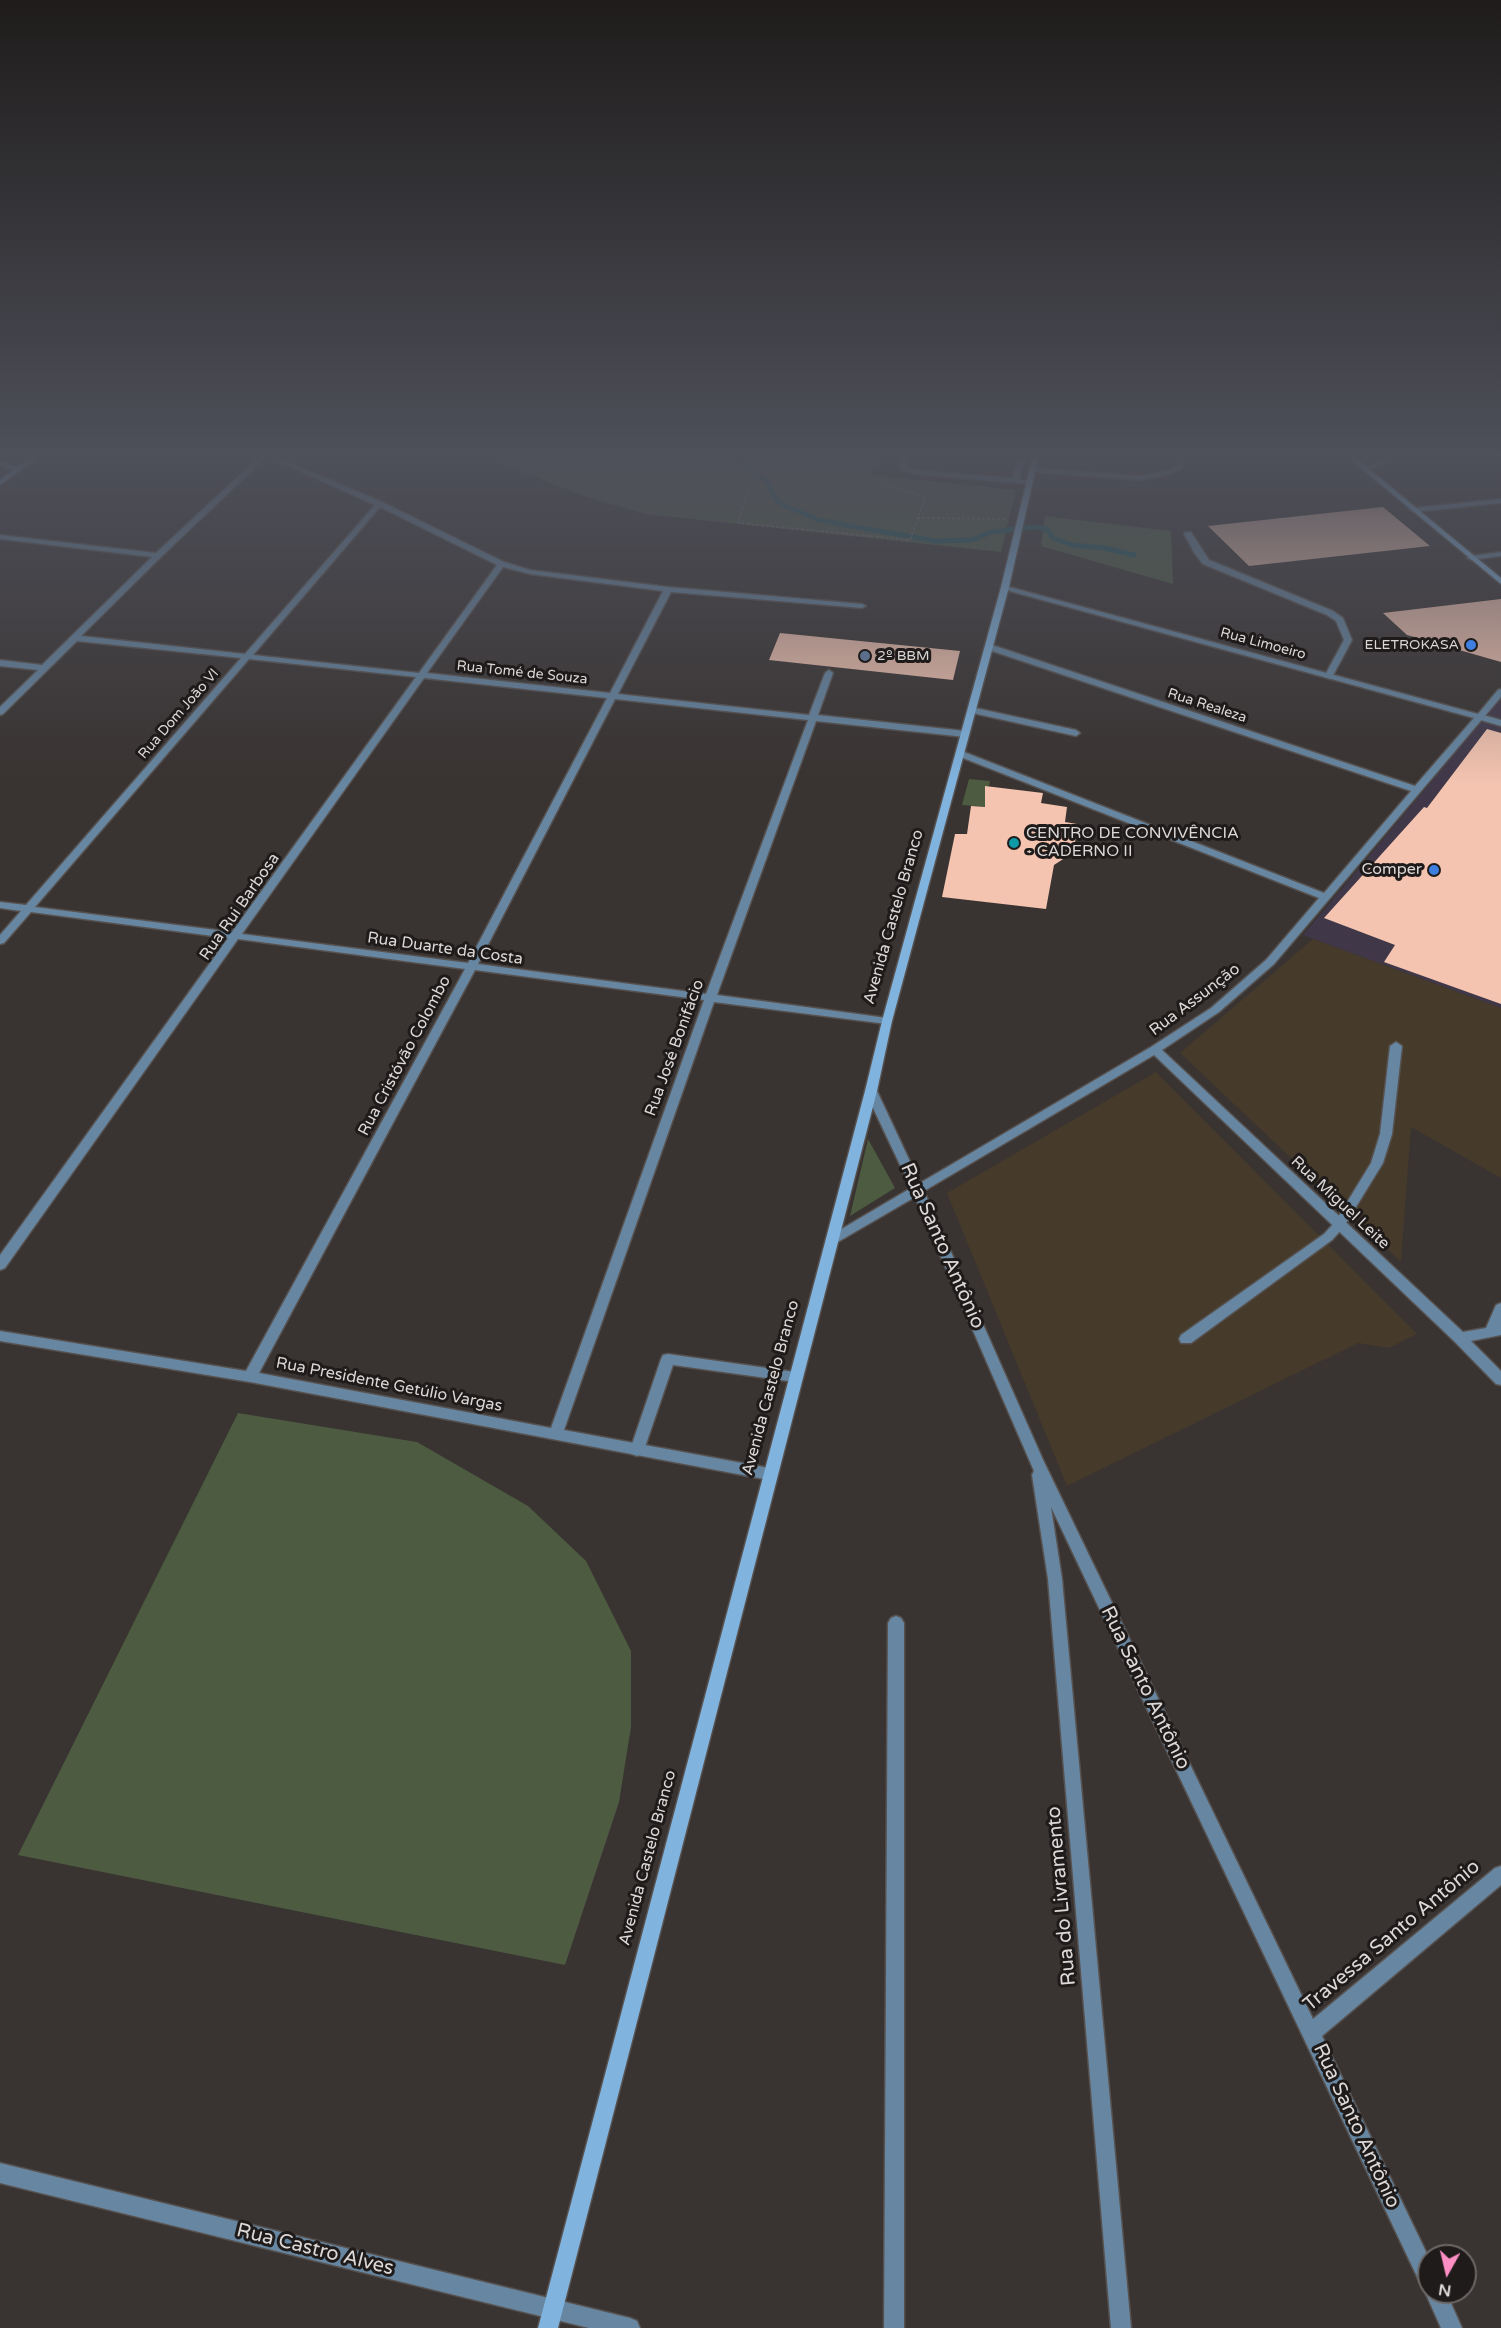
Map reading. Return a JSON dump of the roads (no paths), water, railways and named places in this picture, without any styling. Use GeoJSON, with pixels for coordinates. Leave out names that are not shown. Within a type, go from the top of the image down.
{"type":"FeatureCollection","features":[{"type":"Feature","properties":{"kind":"street"},"geometry":{"type":"LineString","coordinates":[[0,712],[145,568]]}},
{"type":"Feature","properties":{"kind":"street","name":"Rua Dom João VI"},"geometry":{"type":"LineString","coordinates":[[0,941],[324,568]]}},
{"type":"Feature","properties":{"kind":"street","name":"Rua Rui Barbosa"},"geometry":{"type":"LineString","coordinates":[[0,1265],[498,568]]}},
{"type":"Feature","properties":{"kind":"street"},"geometry":{"type":"LineString","coordinates":[[514,568],[530,572],[668,589],[862,606]]}},
{"type":"Feature","properties":{"kind":"street","name":"Avenida Castelo Branco"},"geometry":{"type":"LineString","coordinates":[[550,2318],[871,1091],[886,1021],[961,754],[1009,568]]}},
{"type":"Feature","properties":{"kind":"street"},"geometry":{"type":"LineString","coordinates":[[1220,568],[1330,613],[1340,620],[1348,640],[1328,676]]}},
{"type":"Feature","properties":{"kind":"street"},"geometry":{"type":"LineString","coordinates":[[1483,568],[1501,582]]}},
{"type":"Feature","properties":{"kind":"street","name":"Rua Limoeiro"},"geometry":{"type":"LineString","coordinates":[[1005,587],[1501,723]]}},
{"type":"Feature","properties":{"kind":"street","name":"Rua Cristóvão Colombo"},"geometry":{"type":"LineString","coordinates":[[250,1377],[471,968],[668,589]]}},
{"type":"Feature","properties":{"kind":"street","name":"Rua Tomé de Souza"},"geometry":{"type":"LineString","coordinates":[[75,638],[966,734]]}},
{"type":"Feature","properties":{"kind":"street","name":"Rua Realeza"},"geometry":{"type":"LineString","coordinates":[[989,647],[1417,790]]}},
{"type":"Feature","properties":{"kind":"street"},"geometry":{"type":"LineString","coordinates":[[0,663],[45,668]]}},
{"type":"Feature","properties":{"kind":"street","name":"Rua José Bonifácio"},"geometry":{"type":"LineString","coordinates":[[555,1435],[710,999],[829,674]]}},
{"type":"Feature","properties":{"kind":"street","name":"Rua Assunção"},"geometry":{"type":"LineString","coordinates":[[832,1240],[1155,1050],[1215,1010],[1270,962],[1501,692]]}},
{"type":"Feature","properties":{"kind":"street"},"geometry":{"type":"LineString","coordinates":[[971,710],[1076,733]]}},
{"type":"Feature","properties":{"kind":"street"},"geometry":{"type":"LineString","coordinates":[[961,754],[1325,897]]}},
{"type":"Feature","properties":{"kind":"street","name":"Rua Duarte da Costa"},"geometry":{"type":"LineString","coordinates":[[0,906],[238,935],[471,968],[886,1021]]}},
{"type":"Feature","properties":{"kind":"street"},"geometry":{"type":"LineString","coordinates":[[1186,1339],[1328,1237],[1339,1225],[1377,1163],[1386,1134],[1396,1046]]}},
{"type":"Feature","properties":{"kind":"street","name":"Rua Miguel Leite"},"geometry":{"type":"LineString","coordinates":[[1155,1050],[1460,1338],[1501,1380]]}},
{"type":"Feature","properties":{"kind":"street","name":"Rua Santo Antônio"},"geometry":{"type":"LineString","coordinates":[[871,1091],[918,1191],[1037,1462],[1417,2255]]}},
{"type":"Feature","properties":{"kind":"street"},"geometry":{"type":"LineString","coordinates":[[1460,1338],[1496,1331],[1501,1308]]}},
{"type":"Feature","properties":{"kind":"street","name":"Rua Presidente Getúlio Vargas"},"geometry":{"type":"LineString","coordinates":[[0,1336],[250,1377],[769,1474]]}},
{"type":"Feature","properties":{"kind":"street"},"geometry":{"type":"LineString","coordinates":[[637,1450],[668,1359],[795,1377]]}},
{"type":"Feature","properties":{"kind":"street","name":"Rua do Livramento"},"geometry":{"type":"LineString","coordinates":[[1037,1462],[1055,1579],[1121,2328]]}},
{"type":"Feature","properties":{"kind":"street"},"geometry":{"type":"LineString","coordinates":[[894,2328],[896,1623]]}},
{"type":"Feature","properties":{"kind":"street","name":"Travessa Santo Antônio"},"geometry":{"type":"LineString","coordinates":[[1311,2033],[1501,1874]]}},
{"type":"Feature","properties":{"kind":"street","name":"Rua Castro Alves"},"geometry":{"type":"LineString","coordinates":[[0,2173],[550,2318],[630,2328]]}},
{"type":"Feature","properties":{"kind":"street"},"geometry":{"type":"LineString","coordinates":[[1441,2304],[1452,2328]]}},
{"type":"Feature","properties":{"kind":"place","name":"ELETROKASA"},"geometry":{"type":"Point","coordinates":[1471,645]}},
{"type":"Feature","properties":{"kind":"place","name":"2º BBM"},"geometry":{"type":"Point","coordinates":[865,656]}},
{"type":"Feature","properties":{"kind":"place","name":"CENTRO DE CONVIVÊNCIA - CADERNO II"},"geometry":{"type":"Point","coordinates":[1014,843]}},
{"type":"Feature","properties":{"kind":"place","name":"Comper"},"geometry":{"type":"Point","coordinates":[1434,870]}}]}
